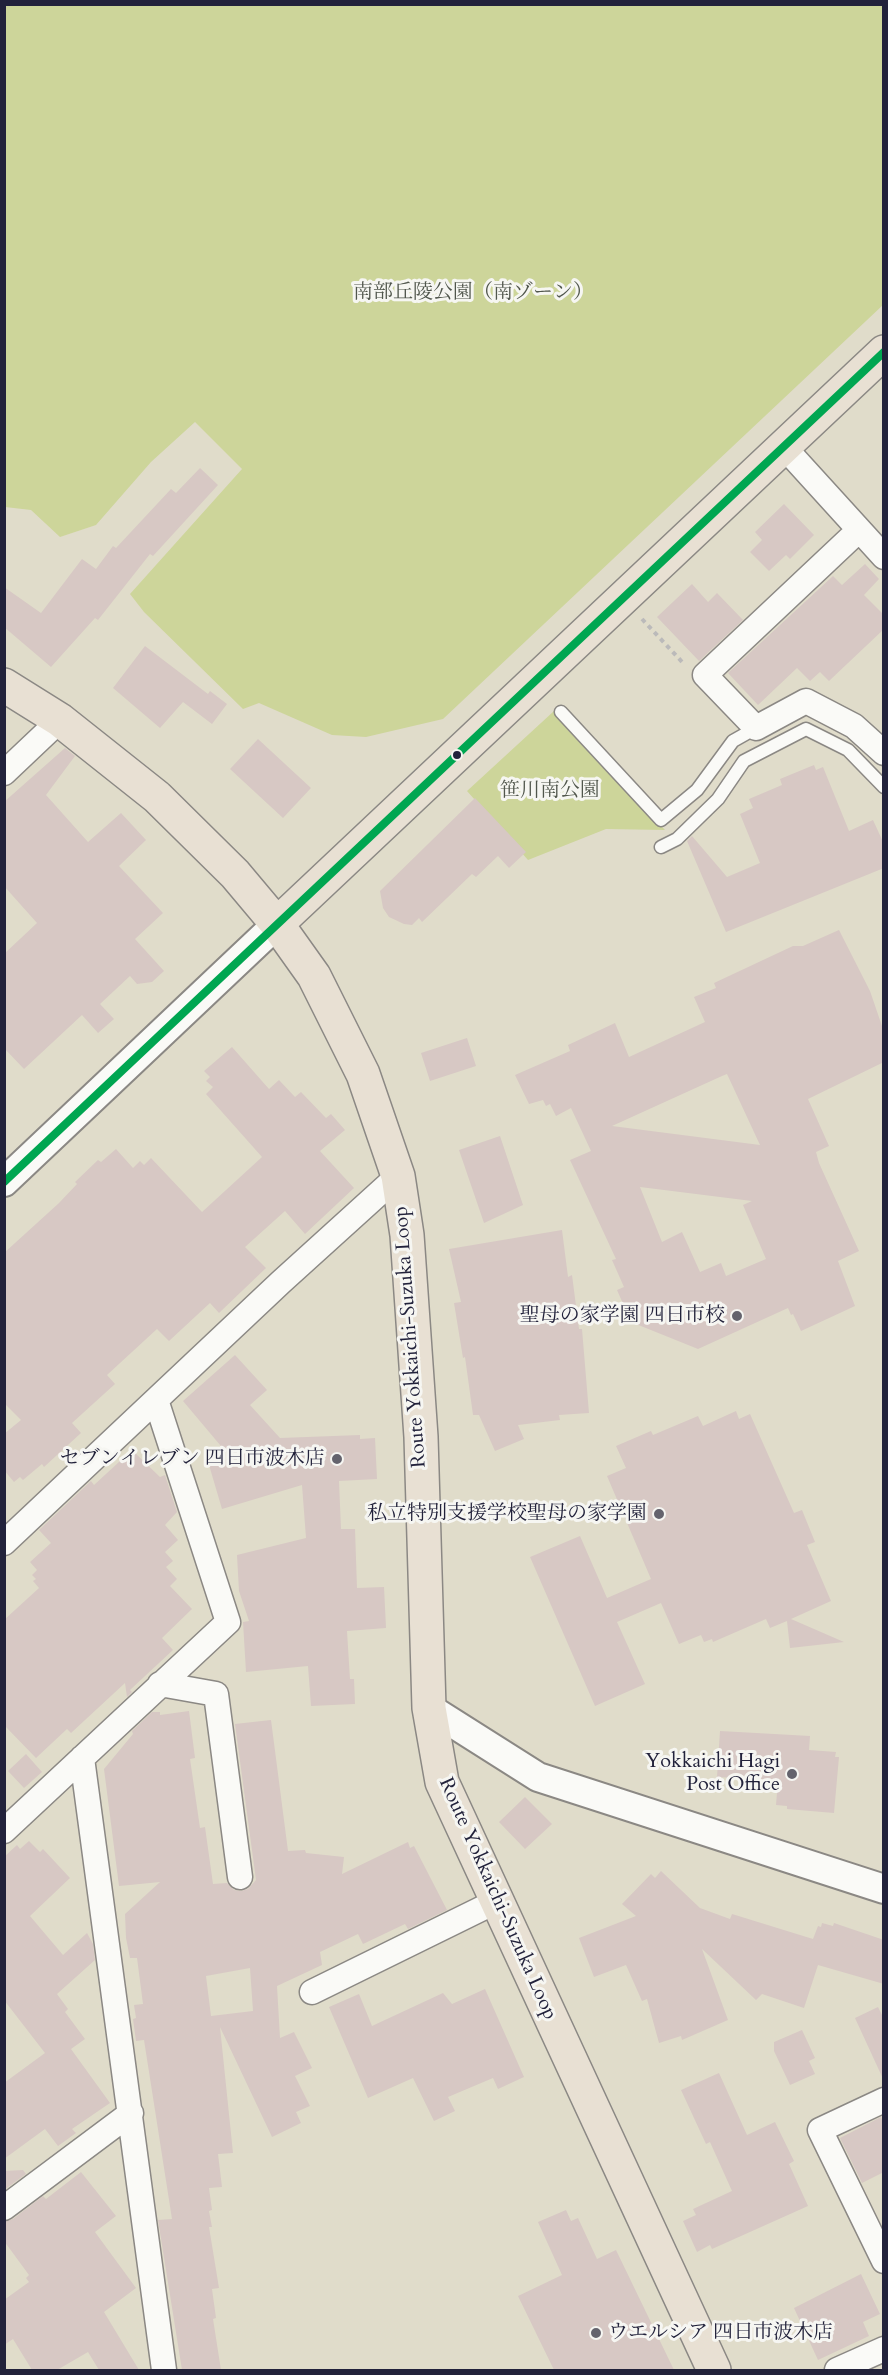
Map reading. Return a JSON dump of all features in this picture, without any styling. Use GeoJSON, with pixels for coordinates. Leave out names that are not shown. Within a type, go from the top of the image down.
{"type":"FeatureCollection","features":[{"type":"Feature","properties":{"kind":"main road"},"geometry":{"type":"LineString","coordinates":[[277,924],[884,352]]}},
{"type":"Feature","properties":{"kind":"main road","name":"Route Yokkaichi-Suzuka Loop"},"geometry":{"type":"LineString","coordinates":[[4,685],[60,720],[157,796],[235,874],[277,924],[314,976],[363,1074],[398,1176],[407,1235],[421,1437],[429,1708],[442,1782],[495,1902],[714,2370]]}},
{"type":"Feature","properties":{"kind":"street"},"geometry":{"type":"LineString","coordinates":[[784,447],[884,557]]}},
{"type":"Feature","properties":{"kind":"street"},"geometry":{"type":"LineString","coordinates":[[859,530],[705,675],[756,728],[806,701],[854,726],[884,753]]}},
{"type":"Feature","properties":{"kind":"street"},"geometry":{"type":"LineString","coordinates":[[4,773],[60,720]]}},
{"type":"Feature","properties":{"kind":"street"},"geometry":{"type":"LineString","coordinates":[[4,1182],[277,924]]}},
{"type":"Feature","properties":{"kind":"street"},"geometry":{"type":"LineString","coordinates":[[4,1543],[398,1176]]}},
{"type":"Feature","properties":{"kind":"street"},"geometry":{"type":"LineString","coordinates":[[4,1831],[228,1622],[156,1400]]}},
{"type":"Feature","properties":{"kind":"street"},"geometry":{"type":"LineString","coordinates":[[160,1684],[216,1694],[240,1877]]}},
{"type":"Feature","properties":{"kind":"street"},"geometry":{"type":"LineString","coordinates":[[429,1708],[538,1777],[884,1889]]}},
{"type":"Feature","properties":{"kind":"street"},"geometry":{"type":"LineString","coordinates":[[81,1758],[131,2113],[164,2370]]}},
{"type":"Feature","properties":{"kind":"street"},"geometry":{"type":"LineString","coordinates":[[312,1992],[495,1902]]}},
{"type":"Feature","properties":{"kind":"street"},"geometry":{"type":"LineString","coordinates":[[884,2100],[820,2130],[884,2261]]}},
{"type":"Feature","properties":{"kind":"street"},"geometry":{"type":"LineString","coordinates":[[4,2208],[131,2113]]}},
{"type":"Feature","properties":{"kind":"street"},"geometry":{"type":"LineString","coordinates":[[837,2370],[884,2349]]}},
{"type":"Feature","properties":{"kind":"lane"},"geometry":{"type":"LineString","coordinates":[[561,712],[661,820],[697,790],[733,741],[756,728]]}},
{"type":"Feature","properties":{"kind":"lane"},"geometry":{"type":"LineString","coordinates":[[661,847],[677,839],[718,799],[744,761],[806,729],[848,750],[884,788]]}},
{"type":"Feature","properties":{"kind":"path"},"geometry":{"type":"LineString","coordinates":[[623,599],[693,672],[705,675]]}},
{"type":"Feature","properties":{"kind":"green space","name":"南部丘陵公園（南ゾーン）"},"geometry":{"type":"Polygon","coordinates":[[[5,4],[883,5],[883,305],[443,719],[366,737],[332,735],[259,703],[243,709],[144,612],[130,594],[242,469],[195,422],[151,462],[96,525],[60,537],[31,510],[5,507],[5,4]]]}},
{"type":"Feature","properties":{"kind":"green space","name":"笹川南公園"},"geometry":{"type":"Polygon","coordinates":[[[554,711],[665,830],[606,829],[528,860],[467,791],[554,711]]]}},
{"type":"Feature","properties":{"kind":"building"},"geometry":{"type":"Polygon","coordinates":[[[200,468],[218,485],[153,556],[150,554],[98,620],[95,618],[51,667],[4,627],[4,587],[41,613],[82,559],[96,569],[113,546],[116,548],[171,489],[176,493],[200,468]]]}},
{"type":"Feature","properties":{"kind":"building"},"geometry":{"type":"Polygon","coordinates":[[[784,504],[814,535],[790,559],[786,555],[769,571],[750,552],[762,540],[755,532],[784,504]]]}},
{"type":"Feature","properties":{"kind":"building"},"geometry":{"type":"Polygon","coordinates":[[[865,564],[879,579],[864,595],[884,615],[884,629],[829,681],[820,672],[810,681],[797,668],[758,705],[728,673],[833,576],[842,585],[865,564]]]}},
{"type":"Feature","properties":{"kind":"building"},"geometry":{"type":"Polygon","coordinates":[[[692,584],[708,602],[717,593],[743,620],[699,661],[657,617],[692,584]]]}},
{"type":"Feature","properties":{"kind":"building"},"geometry":{"type":"Polygon","coordinates":[[[145,646],[208,694],[210,691],[227,704],[212,724],[183,702],[160,728],[113,688],[145,646]]]}},
{"type":"Feature","properties":{"kind":"building"},"geometry":{"type":"Polygon","coordinates":[[[258,739],[311,788],[283,818],[230,769],[258,739]]]}},
{"type":"Feature","properties":{"kind":"building"},"geometry":{"type":"Polygon","coordinates":[[[65,748],[75,756],[46,795],[88,842],[121,813],[146,840],[119,866],[163,913],[135,939],[164,971],[152,982],[137,984],[130,976],[100,1004],[114,1019],[98,1033],[82,1015],[24,1069],[4,1048],[4,954],[37,923],[4,886],[4,802],[65,748]]]}},
{"type":"Feature","properties":{"kind":"building"},"geometry":{"type":"Polygon","coordinates":[[[814,765],[816,770],[823,767],[849,831],[873,820],[884,844],[884,868],[726,932],[687,841],[692,836],[727,877],[760,863],[740,814],[753,808],[749,799],[782,785],[780,779],[814,765]]]}},
{"type":"Feature","properties":{"kind":"building"},"geometry":{"type":"Polygon","coordinates":[[[475,798],[526,852],[509,868],[498,856],[476,877],[472,874],[422,922],[419,918],[412,925],[404,924],[389,917],[383,908],[380,891],[475,798]]]}},
{"type":"Feature","properties":{"kind":"building"},"geometry":{"type":"Polygon","coordinates":[[[839,930],[870,991],[884,1032],[884,1062],[808,1099],[829,1146],[816,1152],[819,1163],[859,1251],[838,1261],[855,1306],[801,1331],[788,1308],[698,1349],[631,1322],[617,1290],[624,1287],[612,1260],[616,1259],[570,1160],[591,1151],[571,1108],[556,1116],[550,1104],[546,1106],[543,1100],[529,1104],[515,1075],[570,1051],[568,1045],[615,1023],[629,1057],[705,1022],[694,997],[716,988],[714,983],[793,946],[803,946],[839,930]],[[727,1074],[722,1076],[612,1126],[760,1145],[727,1074]],[[640,1187],[662,1242],[682,1232],[700,1272],[721,1263],[726,1276],[766,1259],[743,1205],[752,1201],[640,1187]]]}},
{"type":"Feature","properties":{"kind":"building"},"geometry":{"type":"Polygon","coordinates":[[[467,1038],[476,1066],[430,1081],[421,1053],[467,1038]]]}},
{"type":"Feature","properties":{"kind":"building"},"geometry":{"type":"Polygon","coordinates":[[[232,1047],[269,1089],[279,1080],[295,1097],[301,1092],[326,1118],[331,1114],[345,1130],[320,1151],[354,1188],[305,1234],[285,1211],[245,1247],[266,1268],[219,1313],[210,1303],[169,1341],[157,1329],[107,1375],[115,1384],[72,1423],[81,1433],[44,1467],[42,1464],[23,1480],[20,1477],[14,1482],[4,1470],[4,1434],[21,1420],[4,1403],[4,1253],[59,1203],[77,1184],[75,1182],[98,1160],[101,1162],[116,1149],[133,1168],[140,1161],[144,1165],[151,1158],[202,1212],[262,1157],[206,1094],[213,1087],[206,1081],[210,1077],[204,1071],[232,1047]]]}},
{"type":"Feature","properties":{"kind":"building"},"geometry":{"type":"Polygon","coordinates":[[[500,1136],[523,1205],[484,1223],[459,1150],[500,1136]]]}},
{"type":"Feature","properties":{"kind":"building"},"geometry":{"type":"Polygon","coordinates":[[[562,1230],[568,1277],[572,1275],[579,1329],[582,1329],[589,1413],[559,1415],[560,1420],[518,1425],[524,1439],[495,1451],[479,1415],[473,1415],[465,1357],[463,1358],[454,1303],[461,1302],[449,1249],[562,1230]]]}},
{"type":"Feature","properties":{"kind":"building"},"geometry":{"type":"Polygon","coordinates":[[[235,1355],[267,1390],[250,1405],[280,1438],[360,1435],[360,1439],[375,1438],[377,1479],[339,1481],[341,1529],[355,1529],[357,1588],[384,1587],[386,1628],[347,1631],[350,1679],[354,1679],[355,1704],[311,1706],[308,1666],[246,1672],[243,1622],[249,1621],[239,1591],[237,1555],[306,1538],[302,1485],[222,1509],[209,1465],[231,1458],[183,1401],[235,1355]]]}},
{"type":"Feature","properties":{"kind":"building"},"geometry":{"type":"Polygon","coordinates":[[[736,1411],[739,1419],[750,1414],[794,1513],[802,1510],[815,1542],[807,1545],[831,1601],[791,1619],[844,1642],[790,1648],[787,1621],[770,1628],[766,1619],[713,1642],[712,1639],[704,1642],[701,1635],[679,1644],[661,1603],[617,1622],[645,1684],[595,1706],[530,1557],[580,1536],[607,1598],[651,1579],[607,1476],[626,1468],[616,1446],[651,1431],[653,1435],[698,1416],[703,1426],[736,1411]]]}},
{"type":"Feature","properties":{"kind":"building"},"geometry":{"type":"Polygon","coordinates":[[[132,1450],[160,1477],[165,1475],[177,1512],[165,1525],[178,1540],[165,1552],[173,1561],[166,1567],[177,1579],[170,1586],[192,1609],[162,1638],[173,1650],[130,1690],[132,1692],[127,1697],[125,1683],[71,1733],[67,1729],[36,1758],[4,1725],[4,1620],[39,1588],[33,1581],[36,1579],[32,1575],[37,1570],[30,1562],[51,1543],[39,1530],[91,1481],[94,1485],[132,1450]]]}},
{"type":"Feature","properties":{"kind":"building"},"geometry":{"type":"Polygon","coordinates":[[[189,1711],[195,1758],[190,1759],[200,1828],[205,1827],[213,1884],[227,1883],[234,1890],[241,1891],[248,1889],[256,1880],[235,1724],[271,1720],[288,1851],[305,1850],[306,1853],[344,1857],[342,1874],[408,1842],[410,1848],[414,1846],[447,1910],[408,1929],[405,1924],[363,1944],[358,1934],[320,1952],[322,1965],[277,1986],[280,2038],[294,2032],[312,2068],[295,2076],[310,2106],[296,2112],[301,2123],[272,2137],[220,2027],[233,2153],[218,2154],[222,2187],[209,2188],[212,2227],[209,2227],[219,2288],[212,2289],[216,2318],[213,2319],[221,2370],[182,2370],[158,2220],[172,2219],[144,2040],[136,2041],[133,2019],[136,2018],[134,2005],[143,2004],[137,1958],[130,1958],[126,1938],[125,1914],[160,1882],[119,1886],[104,1769],[133,1734],[132,1731],[152,1712],[160,1712],[160,1715],[189,1711]],[[250,1968],[206,1976],[211,2016],[253,2011],[250,1968]]]}},
{"type":"Feature","properties":{"kind":"building"},"geometry":{"type":"Polygon","coordinates":[[[720,1731],[810,1736],[809,1750],[836,1752],[835,1757],[839,1757],[834,1813],[787,1809],[787,1806],[776,1805],[778,1780],[717,1777],[720,1731]]]}},
{"type":"Feature","properties":{"kind":"building"},"geometry":{"type":"Polygon","coordinates":[[[26,1754],[42,1772],[24,1788],[8,1771],[26,1754]]]}},
{"type":"Feature","properties":{"kind":"building"},"geometry":{"type":"Polygon","coordinates":[[[525,1797],[552,1824],[525,1849],[499,1822],[525,1797]]]}},
{"type":"Feature","properties":{"kind":"building"},"geometry":{"type":"Polygon","coordinates":[[[29,1841],[40,1852],[43,1849],[70,1878],[30,1916],[63,1955],[87,1933],[93,1944],[95,1960],[57,1994],[68,2009],[65,2012],[85,2039],[71,2049],[110,2103],[72,2129],[76,2133],[58,2146],[45,2129],[4,2159],[4,2083],[45,2053],[4,2000],[4,1857],[17,1845],[20,1849],[29,1841]]]}},
{"type":"Feature","properties":{"kind":"building"},"geometry":{"type":"Polygon","coordinates":[[[661,1871],[700,1908],[730,1919],[732,1914],[813,1939],[818,1926],[821,1927],[822,1923],[833,1926],[834,1923],[884,1940],[884,1984],[818,1965],[804,2008],[762,1994],[756,2000],[702,1949],[728,2020],[682,2040],[681,2036],[659,2043],[647,1999],[642,2001],[626,1965],[594,1977],[579,1938],[636,1916],[622,1904],[651,1874],[655,1878],[661,1871]]]}},
{"type":"Feature","properties":{"kind":"building"},"geometry":{"type":"Polygon","coordinates":[[[485,1989],[524,2077],[498,2089],[493,2078],[448,2097],[455,2111],[434,2121],[413,2078],[368,2098],[329,2007],[359,1994],[372,2026],[443,1993],[452,2004],[485,1989]]]}},
{"type":"Feature","properties":{"kind":"building"},"geometry":{"type":"Polygon","coordinates":[[[878,2007],[884,2019],[884,2081],[855,2018],[878,2007]]]}},
{"type":"Feature","properties":{"kind":"building"},"geometry":{"type":"Polygon","coordinates":[[[802,2030],[815,2058],[809,2061],[815,2074],[790,2085],[774,2051],[774,2042],[802,2030]]]}},
{"type":"Feature","properties":{"kind":"building"},"geometry":{"type":"Polygon","coordinates":[[[719,2073],[747,2135],[775,2122],[794,2161],[789,2164],[808,2206],[712,2249],[710,2245],[697,2252],[683,2221],[696,2215],[693,2209],[732,2191],[710,2142],[706,2144],[681,2090],[719,2073]]]}},
{"type":"Feature","properties":{"kind":"building"},"geometry":{"type":"Polygon","coordinates":[[[881,2117],[884,2126],[884,2172],[862,2183],[840,2138],[881,2117]]]}},
{"type":"Feature","properties":{"kind":"building"},"geometry":{"type":"Polygon","coordinates":[[[23,2170],[26,2174],[4,2190],[4,2171],[23,2170]]]}},
{"type":"Feature","properties":{"kind":"building"},"geometry":{"type":"Polygon","coordinates":[[[81,2172],[116,2216],[95,2232],[136,2288],[104,2312],[139,2370],[99,2370],[88,2352],[57,2370],[32,2370],[13,2339],[4,2345],[4,2300],[29,2282],[26,2278],[29,2275],[4,2241],[4,2222],[13,2219],[43,2196],[46,2199],[81,2172]]]}},
{"type":"Feature","properties":{"kind":"building","name":"ウエルシア 四日市波木店"},"geometry":{"type":"Polygon","coordinates":[[[566,2210],[571,2221],[578,2218],[597,2259],[616,2250],[674,2370],[554,2370],[518,2296],[562,2275],[538,2222],[566,2210]]]}},
{"type":"Feature","properties":{"kind":"building"},"geometry":{"type":"Polygon","coordinates":[[[861,2274],[880,2314],[863,2322],[869,2336],[818,2360],[794,2308],[861,2274]]]}},
{"type":"Feature","properties":{"kind":"transit line"},"geometry":{"type":"LineString","coordinates":[[4,1182],[884,352]]}},
{"type":"Feature","properties":{"kind":"place","name":"聖母の家学園 四日市校"},"geometry":{"type":"Point","coordinates":[737,1316]}},
{"type":"Feature","properties":{"kind":"place","name":"セブンイレブン 四日市波木店"},"geometry":{"type":"Point","coordinates":[337,1459]}},
{"type":"Feature","properties":{"kind":"place","name":"私立特別支援学校聖母の家学園"},"geometry":{"type":"Point","coordinates":[659,1514]}},
{"type":"Feature","properties":{"kind":"place","name":"Yokkaichi Hagi Post Office"},"geometry":{"type":"Point","coordinates":[792,1774]}},
{"type":"Feature","properties":{"kind":"place","name":"ウエルシア 四日市波木店"},"geometry":{"type":"Point","coordinates":[596,2333]}}]}
